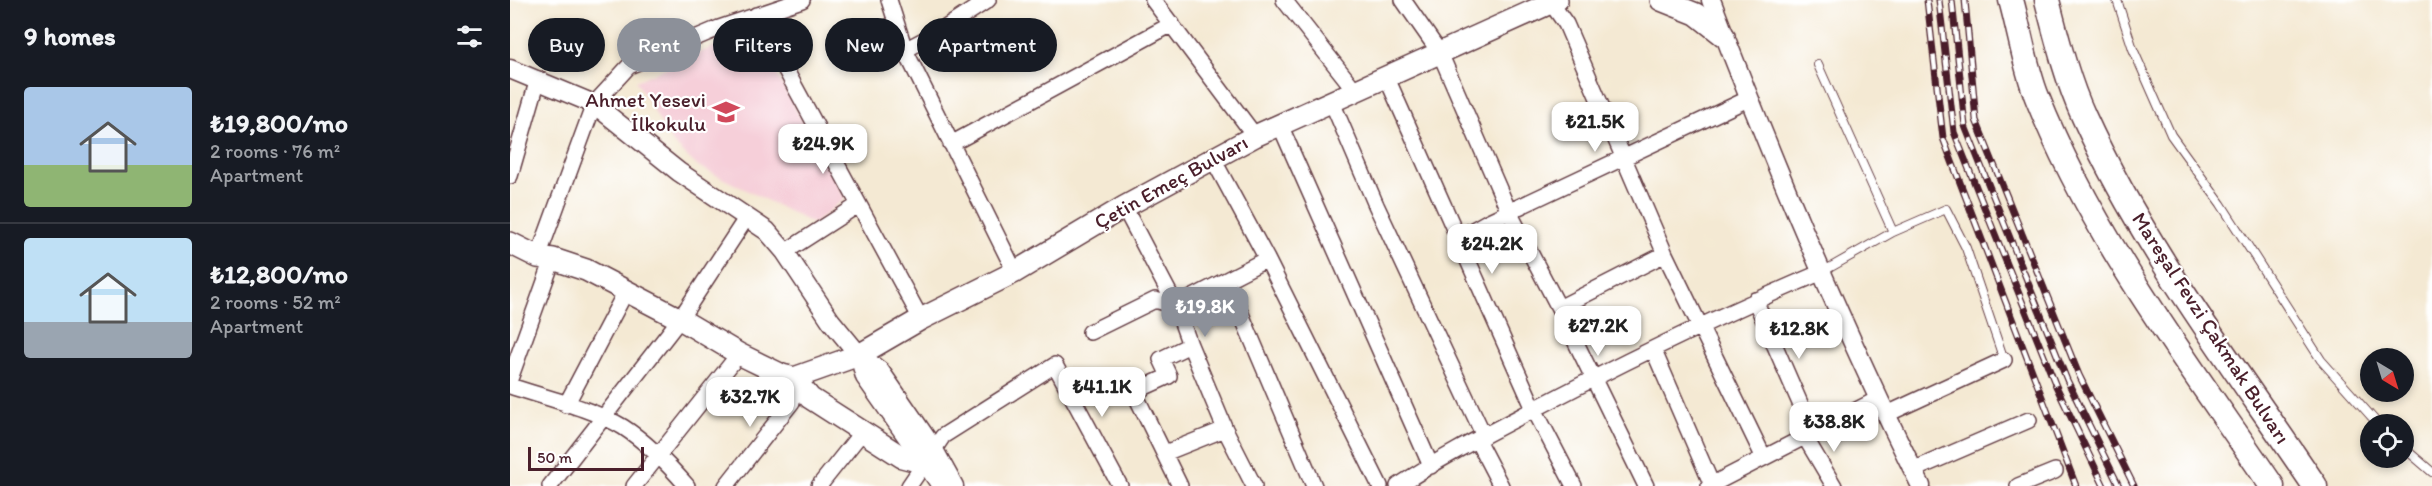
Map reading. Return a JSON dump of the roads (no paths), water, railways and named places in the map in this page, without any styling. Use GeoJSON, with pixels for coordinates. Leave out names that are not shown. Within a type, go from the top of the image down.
{"type":"FeatureCollection","features":[{"type":"Feature","properties":{"kind":"main road"},"geometry":{"type":"LineString","coordinates":[[1661,0],[1696,14],[1724,36]]}},
{"type":"Feature","properties":{"kind":"main road","name":"Mareşal Fevzi Çakmak Bulvarı"},"geometry":{"type":"LineString","coordinates":[[2012,0],[2036,95],[2078,189],[2134,282],[2272,486]]}},
{"type":"Feature","properties":{"kind":"main road","name":"Mareşal Fevzi Çakmak Bulvarı"},"geometry":{"type":"LineString","coordinates":[[2047,0],[2060,50],[2084,116],[2155,248],[2315,486]]}},
{"type":"Feature","properties":{"kind":"main road","name":"Çetin Emeç Bulvarı"},"geometry":{"type":"LineString","coordinates":[[794,378],[859,356],[921,319],[1015,272],[1124,207],[1255,136],[1354,89],[1440,53],[1552,1]]}},
{"type":"Feature","properties":{"kind":"main road"},"geometry":{"type":"LineString","coordinates":[[510,243],[545,258],[586,270],[680,319],[739,354],[782,375],[794,378],[810,398],[902,457],[929,455]]}},
{"type":"Feature","properties":{"kind":"street"},"geometry":{"type":"LineString","coordinates":[[510,379],[545,258],[594,104],[629,66],[719,28],[802,0]]}},
{"type":"Feature","properties":{"kind":"street"},"geometry":{"type":"LineString","coordinates":[[889,0],[895,18]]}},
{"type":"Feature","properties":{"kind":"street"},"geometry":{"type":"LineString","coordinates":[[988,0],[939,32],[905,50],[1015,272]]}},
{"type":"Feature","properties":{"kind":"street"},"geometry":{"type":"LineString","coordinates":[[1153,0],[1255,136]]}},
{"type":"Feature","properties":{"kind":"street"},"geometry":{"type":"LineString","coordinates":[[1284,0],[1354,89]]}},
{"type":"Feature","properties":{"kind":"street"},"geometry":{"type":"LineString","coordinates":[[1403,0],[1440,53],[1509,212],[1594,377],[1646,486]]}},
{"type":"Feature","properties":{"kind":"street"},"geometry":{"type":"LineString","coordinates":[[1552,1],[1566,24],[1665,254],[1764,458]]}},
{"type":"Feature","properties":{"kind":"street"},"geometry":{"type":"LineString","coordinates":[[1714,2],[1724,36],[1822,272],[1881,407],[1917,478],[2029,420]]}},
{"type":"Feature","properties":{"kind":"street"},"geometry":{"type":"LineString","coordinates":[[756,15],[921,319]]}},
{"type":"Feature","properties":{"kind":"street"},"geometry":{"type":"LineString","coordinates":[[951,144],[1172,24]]}},
{"type":"Feature","properties":{"kind":"street"},"geometry":{"type":"LineString","coordinates":[[510,69],[594,104],[679,172],[767,231],[785,252],[831,321],[859,356],[865,377],[954,486]]}},
{"type":"Feature","properties":{"kind":"street"},"geometry":{"type":"LineString","coordinates":[[1386,76],[1534,409],[1574,486]]}},
{"type":"Feature","properties":{"kind":"street"},"geometry":{"type":"LineString","coordinates":[[510,176],[538,80]]}},
{"type":"Feature","properties":{"kind":"street"},"geometry":{"type":"LineString","coordinates":[[1457,239],[1750,98]]}},
{"type":"Feature","properties":{"kind":"street"},"geometry":{"type":"LineString","coordinates":[[1331,100],[1501,486]]}},
{"type":"Feature","properties":{"kind":"street"},"geometry":{"type":"LineString","coordinates":[[1280,125],[1431,466]]}},
{"type":"Feature","properties":{"kind":"street"},"geometry":{"type":"LineString","coordinates":[[1213,159],[1267,259],[1380,486]]}},
{"type":"Feature","properties":{"kind":"street"},"geometry":{"type":"LineString","coordinates":[[785,252],[858,205]]}},
{"type":"Feature","properties":{"kind":"street"},"geometry":{"type":"LineString","coordinates":[[1124,207],[1176,306],[1225,429],[1254,486]]}},
{"type":"Feature","properties":{"kind":"street"},"geometry":{"type":"LineString","coordinates":[[550,486],[680,319],[747,217]]}},
{"type":"Feature","properties":{"kind":"street"},"geometry":{"type":"LineString","coordinates":[[1559,308],[1665,254]]}},
{"type":"Feature","properties":{"kind":"street"},"geometry":{"type":"LineString","coordinates":[[1090,332],[1155,300],[1176,306],[1267,259]]}},
{"type":"Feature","properties":{"kind":"street"},"geometry":{"type":"LineString","coordinates":[[1398,486],[1594,377],[1755,300],[1822,272]]}},
{"type":"Feature","properties":{"kind":"street"},"geometry":{"type":"LineString","coordinates":[[1227,281],[1314,486]]}},
{"type":"Feature","properties":{"kind":"street"},"geometry":{"type":"LineString","coordinates":[[566,405],[626,291]]}},
{"type":"Feature","properties":{"kind":"street"},"geometry":{"type":"LineString","coordinates":[[1755,300],[1809,435],[1834,486]]}},
{"type":"Feature","properties":{"kind":"street"},"geometry":{"type":"LineString","coordinates":[[1180,486],[1134,392],[1169,376],[1161,359],[1190,345]]}},
{"type":"Feature","properties":{"kind":"street"},"geometry":{"type":"LineString","coordinates":[[1653,349],[1711,485],[1809,435],[2004,360]]}},
{"type":"Feature","properties":{"kind":"street"},"geometry":{"type":"LineString","coordinates":[[634,486],[739,354]]}},
{"type":"Feature","properties":{"kind":"street"},"geometry":{"type":"LineString","coordinates":[[909,486],[943,436],[1055,366],[1120,486]]}},
{"type":"Feature","properties":{"kind":"street"},"geometry":{"type":"LineString","coordinates":[[726,486],[792,402],[794,378]]}},
{"type":"Feature","properties":{"kind":"street"},"geometry":{"type":"LineString","coordinates":[[510,386],[602,417],[623,427],[659,455],[687,486]]}},
{"type":"Feature","properties":{"kind":"street"},"geometry":{"type":"LineString","coordinates":[[1165,453],[1225,429]]}},
{"type":"Feature","properties":{"kind":"street"},"geometry":{"type":"LineString","coordinates":[[819,486],[862,432]]}},
{"type":"Feature","properties":{"kind":"street"},"geometry":{"type":"LineString","coordinates":[[929,455],[938,481],[945,486]]}},
{"type":"Feature","properties":{"kind":"street"},"geometry":{"type":"LineString","coordinates":[[2018,486],[2055,471]]}},
{"type":"Feature","properties":{"kind":"lane"},"geometry":{"type":"LineString","coordinates":[[2117,0],[2133,49],[2171,135],[2221,204],[2321,360],[2369,414]]}},
{"type":"Feature","properties":{"kind":"lane"},"geometry":{"type":"LineString","coordinates":[[1818,65],[1893,232]]}},
{"type":"Feature","properties":{"kind":"lane"},"geometry":{"type":"LineString","coordinates":[[1822,272],[1893,232],[1946,209],[1966,248],[2004,360]]}},
{"type":"Feature","properties":{"kind":"lane"},"geometry":{"type":"LineString","coordinates":[[2414,456],[2432,472]]}},
{"type":"Feature","properties":{"kind":"railway"},"geometry":{"type":"LineString","coordinates":[[1927,0],[1943,138],[2076,486]]}},
{"type":"Feature","properties":{"kind":"railway"},"geometry":{"type":"LineString","coordinates":[[1939,0],[1954,132],[2056,386],[2104,486]]}},
{"type":"Feature","properties":{"kind":"railway"},"geometry":{"type":"LineString","coordinates":[[1952,0],[1965,126],[2067,380],[2119,486]]}},
{"type":"Feature","properties":{"kind":"railway"},"geometry":{"type":"LineString","coordinates":[[1965,0],[1976,120],[2079,375],[2134,486]]}},
{"type":"Feature","properties":{"kind":"place","name":"Ahmet Yesevi İlkokulu"},"geometry":{"type":"Point","coordinates":[726,112]}}]}
